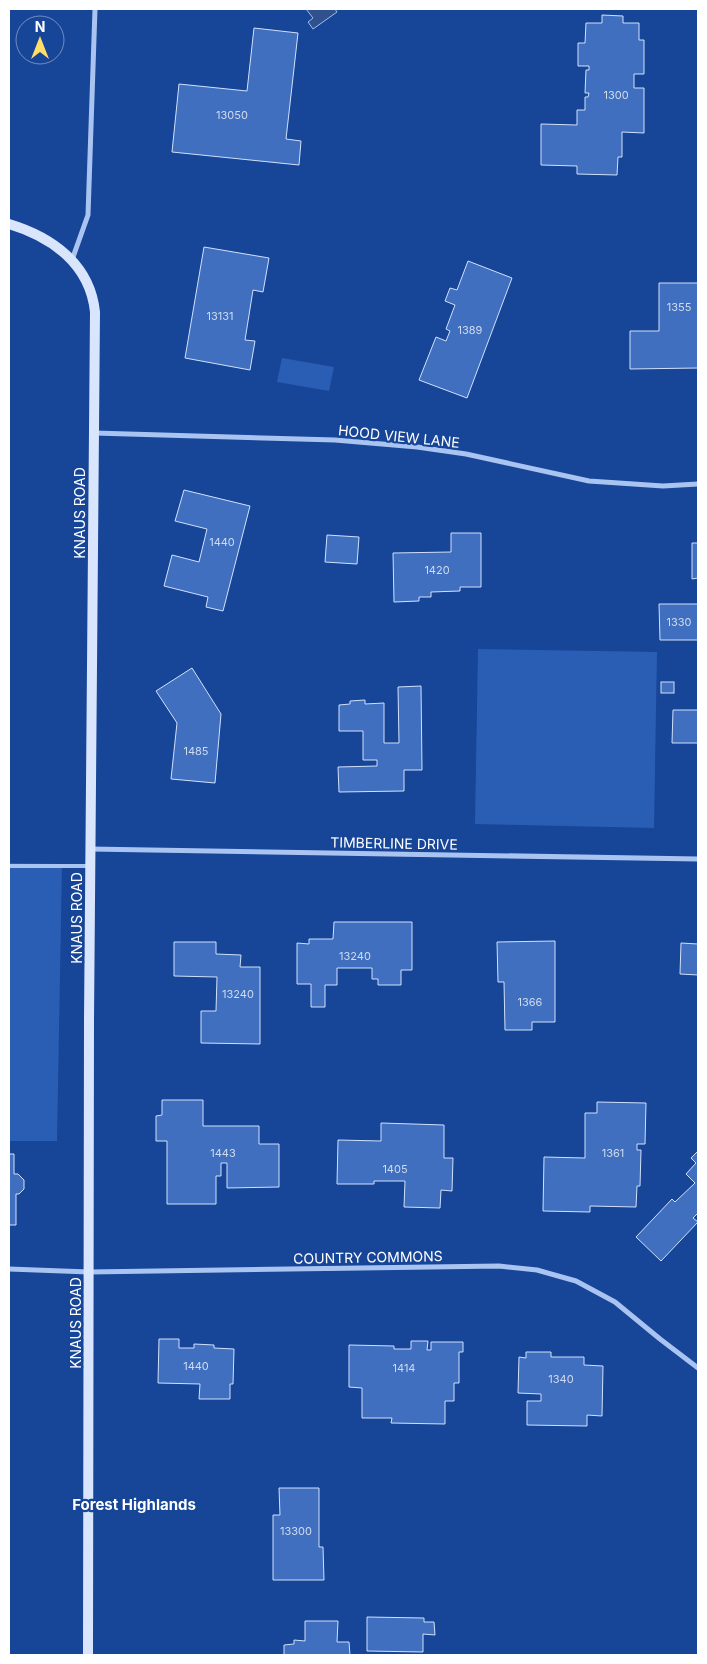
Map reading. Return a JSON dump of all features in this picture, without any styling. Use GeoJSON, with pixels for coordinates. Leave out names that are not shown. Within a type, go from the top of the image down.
{"type":"FeatureCollection","features":[{"type":"Feature","properties":{"kind":"street"},"geometry":{"type":"LineString","coordinates":[[72,260],[88,215],[95,9]]}},
{"type":"Feature","properties":{"kind":"street","name":"KNAUS ROAD"},"geometry":{"type":"LineString","coordinates":[[9,224],[44,239],[72,260],[84,274],[90,286],[94,302],[96,326],[90,849],[88,1655]]}},
{"type":"Feature","properties":{"kind":"street","name":"HOOD VIEW LANE"},"geometry":{"type":"LineString","coordinates":[[94,433],[335,440],[417,447],[466,454],[589,481],[663,486],[698,484]]}},
{"type":"Feature","properties":{"kind":"street","name":"TIMBERLINE DRIVE"},"geometry":{"type":"LineString","coordinates":[[90,849],[698,859]]}},
{"type":"Feature","properties":{"kind":"street","name":"COUNTRY COMMONS"},"geometry":{"type":"LineString","coordinates":[[9,1269],[89,1272],[499,1266],[537,1270],[576,1281],[616,1302],[698,1368]]}},
{"type":"Feature","properties":{"kind":"lane"},"geometry":{"type":"LineString","coordinates":[[9,866],[90,866]]}},
{"type":"Feature","properties":{"kind":"shaded area"},"geometry":{"type":"Polygon","coordinates":[[[306,9],[335,9],[337,12],[313,29],[308,22],[313,18],[306,9]]]}},
{"type":"Feature","properties":{"kind":"shaded area"},"geometry":{"type":"Polygon","coordinates":[[[282,358],[334,367],[329,391],[277,382],[282,358]]]}},
{"type":"Feature","properties":{"kind":"shaded area"},"geometry":{"type":"Polygon","coordinates":[[[478,649],[657,652],[654,828],[475,824],[478,649]]]}},
{"type":"Feature","properties":{"kind":"shaded area"},"geometry":{"type":"Polygon","coordinates":[[[9,863],[62,864],[57,1141],[9,1141],[9,863]]]}},
{"type":"Feature","properties":{"kind":"building"},"geometry":{"type":"Polygon","coordinates":[[[602,15],[623,16],[623,23],[639,23],[639,40],[644,40],[644,74],[634,74],[634,88],[644,88],[644,133],[622,132],[622,157],[618,157],[617,175],[577,174],[577,166],[541,165],[541,124],[577,125],[577,110],[585,110],[585,97],[588,97],[589,93],[585,93],[586,70],[589,70],[589,66],[578,66],[578,43],[585,43],[586,23],[602,23],[602,15]]]}},
{"type":"Feature","properties":{"kind":"building"},"geometry":{"type":"Polygon","coordinates":[[[254,28],[298,33],[286,139],[301,141],[299,165],[172,152],[179,84],[247,91],[254,28]]]}},
{"type":"Feature","properties":{"kind":"building"},"geometry":{"type":"Polygon","coordinates":[[[204,247],[269,258],[263,292],[253,290],[245,340],[255,341],[250,370],[185,358],[204,247]]]}},
{"type":"Feature","properties":{"kind":"building"},"geometry":{"type":"Polygon","coordinates":[[[468,261],[512,278],[467,398],[419,380],[436,337],[446,341],[450,331],[446,329],[455,305],[445,301],[450,288],[457,290],[468,261]]]}},
{"type":"Feature","properties":{"kind":"building"},"geometry":{"type":"Polygon","coordinates":[[[659,283],[698,283],[698,368],[630,369],[630,331],[659,331],[659,283]]]}},
{"type":"Feature","properties":{"kind":"building"},"geometry":{"type":"Polygon","coordinates":[[[184,490],[250,506],[223,611],[206,607],[208,597],[164,586],[172,555],[199,562],[207,529],[175,521],[184,490]]]}},
{"type":"Feature","properties":{"kind":"building"},"geometry":{"type":"Polygon","coordinates":[[[451,533],[481,533],[481,587],[460,587],[460,591],[431,592],[431,597],[419,597],[419,601],[394,602],[393,553],[451,552],[451,533]]]}},
{"type":"Feature","properties":{"kind":"building"},"geometry":{"type":"Polygon","coordinates":[[[327,535],[359,537],[357,564],[325,562],[327,535]]]}},
{"type":"Feature","properties":{"kind":"building"},"geometry":{"type":"Polygon","coordinates":[[[692,543],[698,543],[698,578],[692,579],[692,543]]]}},
{"type":"Feature","properties":{"kind":"building"},"geometry":{"type":"Polygon","coordinates":[[[659,604],[698,604],[698,640],[660,640],[659,604]]]}},
{"type":"Feature","properties":{"kind":"building"},"geometry":{"type":"Polygon","coordinates":[[[192,668],[221,714],[215,783],[171,779],[177,723],[156,691],[192,668]]]}},
{"type":"Feature","properties":{"kind":"building"},"geometry":{"type":"Polygon","coordinates":[[[661,682],[674,682],[674,693],[661,693],[661,682]]]}},
{"type":"Feature","properties":{"kind":"building"},"geometry":{"type":"Polygon","coordinates":[[[421,686],[422,770],[404,770],[404,791],[339,792],[338,767],[377,766],[377,760],[363,760],[363,731],[339,731],[339,705],[350,704],[350,701],[365,700],[365,704],[384,703],[384,743],[399,743],[398,687],[421,686]]]}},
{"type":"Feature","properties":{"kind":"building"},"geometry":{"type":"Polygon","coordinates":[[[673,710],[698,710],[698,743],[672,743],[673,710]]]}},
{"type":"Feature","properties":{"kind":"building"},"geometry":{"type":"Polygon","coordinates":[[[334,922],[412,922],[412,970],[401,970],[401,985],[378,985],[378,979],[372,979],[372,968],[337,968],[337,985],[325,985],[325,1007],[311,1007],[311,984],[297,984],[297,943],[309,944],[309,939],[333,939],[334,922]]]}},
{"type":"Feature","properties":{"kind":"building"},"geometry":{"type":"Polygon","coordinates":[[[555,941],[555,1022],[532,1022],[532,1030],[505,1030],[504,982],[498,982],[497,942],[555,941]]]}},
{"type":"Feature","properties":{"kind":"building"},"geometry":{"type":"Polygon","coordinates":[[[174,942],[216,942],[216,954],[241,955],[240,967],[260,967],[260,1044],[201,1043],[201,1011],[216,1011],[217,977],[174,976],[174,942]]]}},
{"type":"Feature","properties":{"kind":"building"},"geometry":{"type":"Polygon","coordinates":[[[681,943],[698,944],[698,975],[680,974],[681,943]]]}},
{"type":"Feature","properties":{"kind":"building"},"geometry":{"type":"Polygon","coordinates":[[[162,1100],[203,1100],[203,1126],[259,1126],[259,1144],[279,1144],[279,1187],[227,1188],[227,1163],[221,1163],[221,1176],[216,1176],[216,1204],[167,1204],[167,1141],[156,1141],[156,1116],[162,1115],[162,1100]]]}},
{"type":"Feature","properties":{"kind":"building"},"geometry":{"type":"Polygon","coordinates":[[[597,1102],[646,1103],[645,1144],[637,1144],[637,1150],[641,1150],[640,1186],[637,1186],[636,1207],[590,1206],[590,1212],[543,1211],[544,1157],[585,1158],[585,1113],[597,1113],[597,1102]]]}},
{"type":"Feature","properties":{"kind":"building"},"geometry":{"type":"Polygon","coordinates":[[[381,1123],[444,1125],[444,1158],[453,1158],[452,1191],[441,1190],[440,1208],[404,1207],[405,1181],[374,1181],[374,1184],[337,1184],[338,1140],[381,1141],[381,1123]]]}},
{"type":"Feature","properties":{"kind":"building"},"geometry":{"type":"Polygon","coordinates":[[[698,1151],[698,1213],[693,1218],[698,1222],[661,1261],[636,1237],[672,1199],[675,1202],[695,1183],[686,1174],[696,1163],[691,1158],[698,1151]]]}},
{"type":"Feature","properties":{"kind":"building"},"geometry":{"type":"Polygon","coordinates":[[[9,1154],[14,1154],[14,1174],[18,1174],[24,1180],[24,1189],[19,1194],[16,1194],[16,1225],[9,1225],[9,1154]]]}},
{"type":"Feature","properties":{"kind":"building"},"geometry":{"type":"Polygon","coordinates":[[[159,1339],[179,1339],[179,1348],[194,1348],[194,1344],[234,1349],[233,1384],[230,1384],[230,1399],[199,1399],[200,1384],[158,1383],[159,1339]]]}},
{"type":"Feature","properties":{"kind":"building"},"geometry":{"type":"Polygon","coordinates":[[[411,1341],[428,1341],[427,1350],[431,1350],[431,1342],[463,1342],[463,1352],[459,1352],[459,1383],[454,1383],[454,1401],[445,1401],[445,1424],[391,1423],[392,1418],[362,1418],[362,1388],[349,1387],[349,1345],[394,1346],[394,1349],[411,1349],[411,1341]]]}},
{"type":"Feature","properties":{"kind":"building"},"geometry":{"type":"Polygon","coordinates":[[[526,1352],[551,1352],[551,1357],[584,1357],[584,1365],[603,1366],[602,1416],[587,1415],[587,1426],[527,1425],[527,1401],[541,1401],[541,1394],[518,1393],[519,1357],[526,1358],[526,1352]]]}},
{"type":"Feature","properties":{"kind":"building"},"geometry":{"type":"Polygon","coordinates":[[[279,1488],[319,1488],[319,1547],[323,1547],[324,1580],[273,1580],[273,1515],[280,1515],[279,1488]]]}},
{"type":"Feature","properties":{"kind":"building"},"geometry":{"type":"Polygon","coordinates":[[[367,1617],[424,1618],[424,1622],[434,1622],[435,1635],[423,1634],[423,1652],[367,1651],[367,1617]]]}},
{"type":"Feature","properties":{"kind":"building"},"geometry":{"type":"Polygon","coordinates":[[[305,1621],[338,1621],[337,1642],[349,1642],[350,1655],[284,1655],[284,1645],[294,1644],[294,1640],[305,1641],[305,1621]]]}},
{"type":"Feature","properties":{"kind":"district","name":"Forest Highlands"},"geometry":{"type":"Point","coordinates":[134,1504]}}]}
